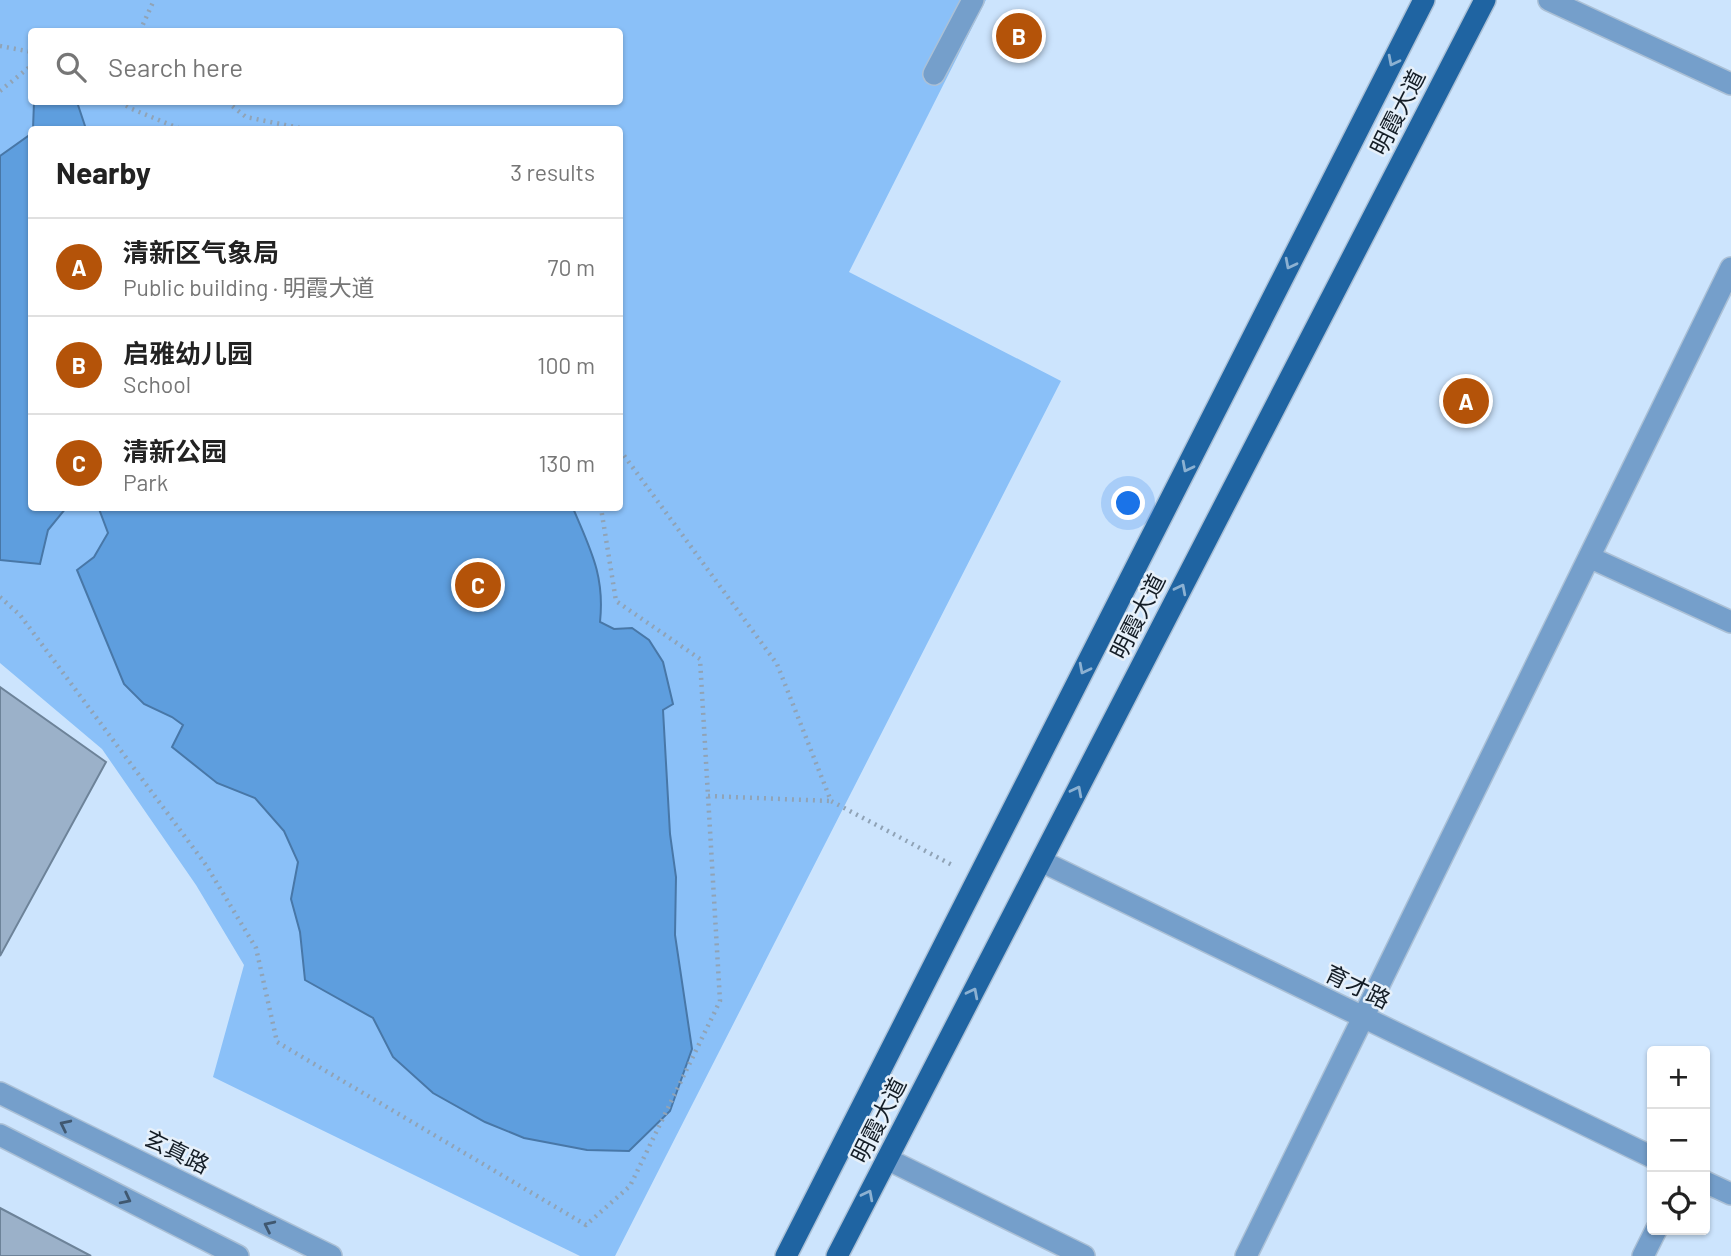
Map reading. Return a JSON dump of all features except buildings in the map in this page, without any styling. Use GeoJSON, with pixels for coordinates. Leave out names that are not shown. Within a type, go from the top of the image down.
{"type":"FeatureCollection","features":[{"type":"Feature","properties":{"kind":"main road","name":"明霞大道"},"geometry":{"type":"LineString","coordinates":[[786,1256],[1424,0]]}},
{"type":"Feature","properties":{"kind":"main road","name":"明霞大道"},"geometry":{"type":"LineString","coordinates":[[837,1256],[1485,0]]}},
{"type":"Feature","properties":{"kind":"street"},"geometry":{"type":"LineString","coordinates":[[934,74],[973,0]]}},
{"type":"Feature","properties":{"kind":"street"},"geometry":{"type":"LineString","coordinates":[[1549,0],[1731,85]]}},
{"type":"Feature","properties":{"kind":"street"},"geometry":{"type":"LineString","coordinates":[[1246,1256],[1731,268]]}},
{"type":"Feature","properties":{"kind":"street"},"geometry":{"type":"LineString","coordinates":[[1589,557],[1731,622]]}},
{"type":"Feature","properties":{"kind":"street","name":"育才路"},"geometry":{"type":"LineString","coordinates":[[1041,862],[1647,1155]]}},
{"type":"Feature","properties":{"kind":"street","name":"玄真路"},"geometry":{"type":"LineString","coordinates":[[0,1093],[331,1256]]}},
{"type":"Feature","properties":{"kind":"street"},"geometry":{"type":"LineString","coordinates":[[0,1135],[238,1256]]}},
{"type":"Feature","properties":{"kind":"street"},"geometry":{"type":"LineString","coordinates":[[887,1159],[1084,1256]]}},
{"type":"Feature","properties":{"kind":"street"},"geometry":{"type":"LineString","coordinates":[[1710,1184],[1731,1194]]}},
{"type":"Feature","properties":{"kind":"street"},"geometry":{"type":"LineString","coordinates":[[1643,1256],[1654,1235]]}},
{"type":"Feature","properties":{"kind":"path"},"geometry":{"type":"LineString","coordinates":[[141,28],[155,0]]}},
{"type":"Feature","properties":{"kind":"path"},"geometry":{"type":"LineString","coordinates":[[0,47],[28,51]]}},
{"type":"Feature","properties":{"kind":"path"},"geometry":{"type":"LineString","coordinates":[[0,91],[28,68]]}},
{"type":"Feature","properties":{"kind":"path"},"geometry":{"type":"LineString","coordinates":[[127,105],[174,126]]}},
{"type":"Feature","properties":{"kind":"path"},"geometry":{"type":"LineString","coordinates":[[231,105],[246,117],[290,126]]}},
{"type":"Feature","properties":{"kind":"path"},"geometry":{"type":"LineString","coordinates":[[623,454],[777,664],[831,802]]}},
{"type":"Feature","properties":{"kind":"path"},"geometry":{"type":"LineString","coordinates":[[0,597],[20,615],[206,865],[256,948],[277,1042],[586,1225],[630,1186],[720,1001],[700,659],[616,601],[601,511]]}},
{"type":"Feature","properties":{"kind":"path"},"geometry":{"type":"LineString","coordinates":[[708,796],[831,802],[978,878]]}},
{"type":"Feature","properties":{"kind":"shaded area"},"geometry":{"type":"Polygon","coordinates":[[[0,0],[986,0],[849,272],[1061,381],[615,1256],[580,1256],[213,1077],[244,965],[196,885],[102,749],[0,663],[0,0]]]}},
{"type":"Feature","properties":{"kind":"shaded area"},"geometry":{"type":"Polygon","coordinates":[[[34,105],[78,105],[85,126],[33,126],[34,105]]]}},
{"type":"Feature","properties":{"kind":"shaded area"},"geometry":{"type":"Polygon","coordinates":[[[28,136],[28,511],[64,511],[48,530],[40,564],[0,560],[0,156],[28,136]]]}},
{"type":"Feature","properties":{"kind":"shaded area"},"geometry":{"type":"Polygon","coordinates":[[[100,511],[574,511],[595,563],[600,590],[600,622],[614,629],[632,628],[649,640],[663,662],[673,704],[663,710],[670,834],[676,877],[675,935],[692,1049],[670,1111],[629,1151],[587,1150],[524,1138],[485,1122],[433,1093],[393,1057],[373,1018],[305,980],[300,932],[291,899],[298,862],[284,831],[255,798],[217,783],[172,747],[183,725],[144,704],[124,684],[77,570],[94,557],[108,533],[100,511]]]}},
{"type":"Feature","properties":{"kind":"place","name":"启雅幼儿园"},"geometry":{"type":"Point","coordinates":[1019,36]}},
{"type":"Feature","properties":{"kind":"place","name":"清新区气象局"},"geometry":{"type":"Point","coordinates":[1466,401]}},
{"type":"Feature","properties":{"kind":"place","name":"清新公园"},"geometry":{"type":"Point","coordinates":[478,585]}}]}
